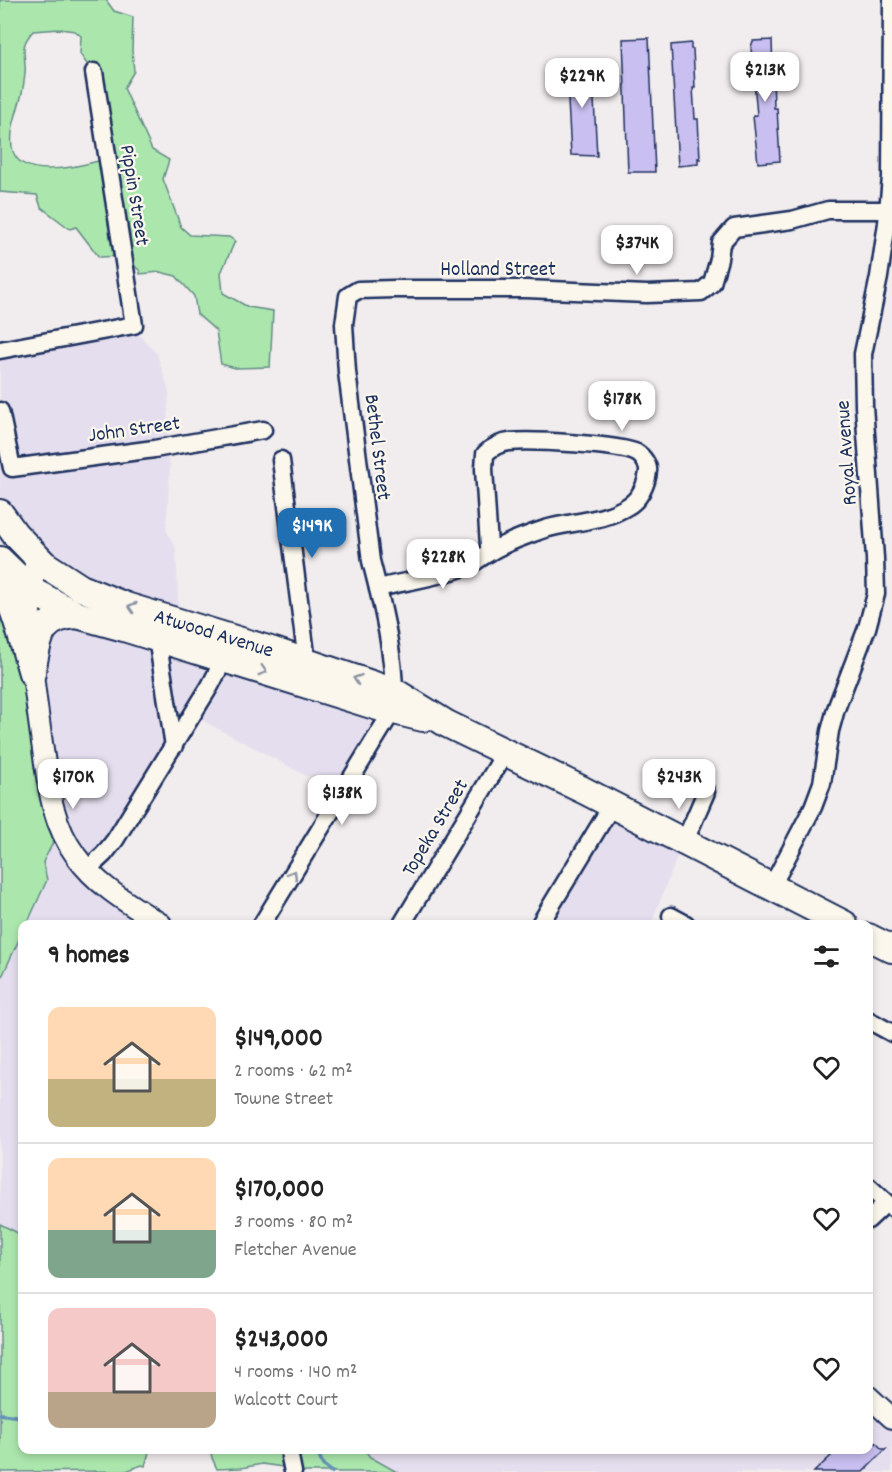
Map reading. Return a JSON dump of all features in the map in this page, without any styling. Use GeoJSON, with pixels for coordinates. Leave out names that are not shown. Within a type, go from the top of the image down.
{"type":"FeatureCollection","features":[{"type":"Feature","properties":{"kind":"main road","name":"Atwood Avenue"},"geometry":{"type":"LineString","coordinates":[[0,513],[15,534],[44,564],[81,588],[126,606],[307,662],[447,724],[612,805],[836,920]]}},
{"type":"Feature","properties":{"kind":"main road","name":"Atwood Avenue"},"geometry":{"type":"LineString","coordinates":[[0,560],[32,591],[77,615],[224,659],[394,701]]}},
{"type":"Feature","properties":{"kind":"main road"},"geometry":{"type":"LineString","coordinates":[[0,572],[18,621],[32,674]]}},
{"type":"Feature","properties":{"kind":"main road"},"geometry":{"type":"LineString","coordinates":[[32,674],[41,631],[50,621],[64,616],[77,615]]}},
{"type":"Feature","properties":{"kind":"main road"},"geometry":{"type":"LineString","coordinates":[[873,940],[892,949]]}},
{"type":"Feature","properties":{"kind":"street","name":"Royal Avenue"},"geometry":{"type":"LineString","coordinates":[[772,886],[813,807],[822,783],[830,731],[836,709],[867,628],[876,594],[864,406],[863,354],[890,210],[891,0]]}},
{"type":"Feature","properties":{"kind":"street","name":"Pippin Street"},"geometry":{"type":"LineString","coordinates":[[0,350],[134,325],[94,72]]}},
{"type":"Feature","properties":{"kind":"street","name":"Holland Street"},"geometry":{"type":"LineString","coordinates":[[348,296],[358,290],[394,289],[526,289],[647,294],[701,292],[712,283],[721,243],[734,228],[792,220],[828,210],[890,210]]}},
{"type":"Feature","properties":{"kind":"street","name":"Bethel Street"},"geometry":{"type":"LineString","coordinates":[[348,296],[344,324],[346,372],[371,561],[378,588],[394,701]]}},
{"type":"Feature","properties":{"kind":"street","name":"John Street"},"geometry":{"type":"LineString","coordinates":[[0,411],[12,468],[154,449],[263,430]]}},
{"type":"Feature","properties":{"kind":"street"},"geometry":{"type":"LineString","coordinates":[[378,588],[470,565],[491,551],[544,530],[588,519],[605,518],[631,505],[644,488],[648,466],[640,455],[625,449],[563,443],[509,442],[495,446],[485,454],[484,469],[491,551]]}},
{"type":"Feature","properties":{"kind":"street"},"geometry":{"type":"LineString","coordinates":[[281,460],[307,662]]}},
{"type":"Feature","properties":{"kind":"street"},"geometry":{"type":"LineString","coordinates":[[36,556],[30,610],[32,674],[51,802],[66,842],[77,859],[102,885],[155,920]]}},
{"type":"Feature","properties":{"kind":"street"},"geometry":{"type":"LineString","coordinates":[[157,638],[174,746]]}},
{"type":"Feature","properties":{"kind":"street"},"geometry":{"type":"LineString","coordinates":[[88,869],[115,840],[174,746],[224,659]]}},
{"type":"Feature","properties":{"kind":"street"},"geometry":{"type":"LineString","coordinates":[[264,920],[394,701]]}},
{"type":"Feature","properties":{"kind":"street","name":"Topeka Street"},"geometry":{"type":"LineString","coordinates":[[404,920],[505,753]]}},
{"type":"Feature","properties":{"kind":"street"},"geometry":{"type":"LineString","coordinates":[[684,843],[706,792]]}},
{"type":"Feature","properties":{"kind":"street"},"geometry":{"type":"LineString","coordinates":[[542,920],[612,805]]}},
{"type":"Feature","properties":{"kind":"street"},"geometry":{"type":"LineString","coordinates":[[671,916],[678,920]]}},
{"type":"Feature","properties":{"kind":"street"},"geometry":{"type":"LineString","coordinates":[[873,1024],[892,1033]]}},
{"type":"Feature","properties":{"kind":"street"},"geometry":{"type":"LineString","coordinates":[[873,1191],[889,1205],[873,1216]]}},
{"type":"Feature","properties":{"kind":"street"},"geometry":{"type":"LineString","coordinates":[[873,1401],[892,1418]]}},
{"type":"Feature","properties":{"kind":"shaded area"},"geometry":{"type":"Polygon","coordinates":[[[132,327],[157,354],[169,392],[167,421],[169,439],[165,444],[170,467],[166,530],[176,548],[179,628],[389,711],[337,792],[198,718],[89,869],[156,920],[18,920],[18,1237],[0,1237],[0,948],[58,833],[0,576],[0,345],[132,327]]]}},
{"type":"Feature","properties":{"kind":"shaded area"},"geometry":{"type":"Polygon","coordinates":[[[611,806],[682,844],[653,920],[542,920],[611,806]]]}},
{"type":"Feature","properties":{"kind":"shaded area"},"geometry":{"type":"Polygon","coordinates":[[[873,1403],[892,1420],[892,1472],[397,1472],[368,1454],[873,1454],[873,1403]]]}},
{"type":"Feature","properties":{"kind":"green space"},"geometry":{"type":"Polygon","coordinates":[[[0,0],[106,0],[114,11],[133,17],[134,71],[124,88],[152,150],[169,160],[163,179],[181,227],[190,235],[229,237],[235,241],[221,273],[223,293],[248,307],[273,311],[270,367],[235,368],[221,364],[216,331],[197,314],[194,296],[176,276],[160,272],[140,274],[140,271],[124,256],[99,257],[76,227],[70,229],[41,207],[37,195],[0,192],[0,0]],[[60,29],[33,31],[25,43],[22,95],[11,140],[16,158],[25,165],[37,168],[66,168],[102,160],[105,156],[87,64],[80,54],[81,36],[75,31],[60,29]]]}},
{"type":"Feature","properties":{"kind":"green space"},"geometry":{"type":"Polygon","coordinates":[[[0,576],[19,630],[58,833],[43,862],[47,880],[29,920],[18,920],[18,942],[0,981],[0,576]]]}},
{"type":"Feature","properties":{"kind":"green space"},"geometry":{"type":"Polygon","coordinates":[[[0,1224],[18,1233],[18,1454],[149,1454],[145,1466],[126,1471],[0,1472],[0,1224]]]}},
{"type":"Feature","properties":{"kind":"green space"},"geometry":{"type":"Polygon","coordinates":[[[211,1454],[368,1454],[397,1472],[291,1472],[290,1468],[262,1464],[217,1469],[211,1454]]]}},
{"type":"Feature","properties":{"kind":"building"},"geometry":{"type":"Polygon","coordinates":[[[649,38],[655,172],[628,172],[623,39],[649,38]]]}},
{"type":"Feature","properties":{"kind":"building"},"geometry":{"type":"Polygon","coordinates":[[[772,40],[774,108],[777,108],[780,161],[758,163],[753,116],[757,115],[751,47],[753,41],[772,40]]]}},
{"type":"Feature","properties":{"kind":"building"},"geometry":{"type":"Polygon","coordinates":[[[691,43],[695,119],[698,119],[700,159],[698,158],[698,164],[678,166],[671,45],[691,43]]]}},
{"type":"Feature","properties":{"kind":"building"},"geometry":{"type":"Polygon","coordinates":[[[592,62],[597,156],[571,155],[566,64],[592,62]]]}},
{"type":"Feature","properties":{"kind":"building"},"geometry":{"type":"Polygon","coordinates":[[[873,1440],[882,1449],[886,1449],[863,1472],[814,1472],[831,1456],[829,1454],[873,1454],[873,1440]]]}},
{"type":"Feature","properties":{"kind":"waterway"},"geometry":{"type":"LineString","coordinates":[[0,1414],[18,1416]]}},
{"type":"Feature","properties":{"kind":"waterway"},"geometry":{"type":"LineString","coordinates":[[318,1454],[323,1465],[332,1472]]}}]}
